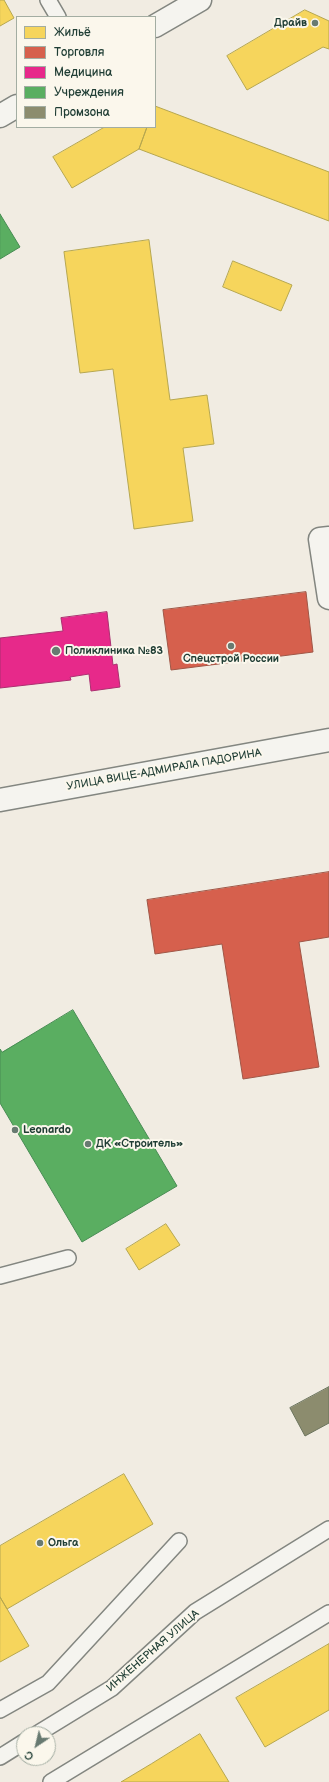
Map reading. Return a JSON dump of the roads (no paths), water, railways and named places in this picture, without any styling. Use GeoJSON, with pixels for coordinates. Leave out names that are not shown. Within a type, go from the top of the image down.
{"type":"FeatureCollection","features":[{"type":"Feature","properties":{"kind":"street"},"geometry":{"type":"LineString","coordinates":[[156,25],[190,3]]}},
{"type":"Feature","properties":{"kind":"street"},"geometry":{"type":"LineString","coordinates":[[0,116],[16,107]]}},
{"type":"Feature","properties":{"kind":"street"},"geometry":{"type":"LineString","coordinates":[[329,538],[320,539],[329,598]]}},
{"type":"Feature","properties":{"kind":"street","name":"УЛИЦА ВИЦЕ-АДМИРАЛА ПАДОРИНА"},"geometry":{"type":"LineString","coordinates":[[0,800],[329,740]]}},
{"type":"Feature","properties":{"kind":"lane"},"geometry":{"type":"LineString","coordinates":[[48,0],[57,16]]}},
{"type":"Feature","properties":{"kind":"lane"},"geometry":{"type":"LineString","coordinates":[[0,1276],[68,1258]]}},
{"type":"Feature","properties":{"kind":"lane","name":"ИНЖЕНЕРНАЯ УЛИЦА"},"geometry":{"type":"LineString","coordinates":[[50,1726],[112,1688],[195,1612],[329,1529]]}},
{"type":"Feature","properties":{"kind":"lane"},"geometry":{"type":"LineString","coordinates":[[0,1710],[48,1683],[179,1541]]}},
{"type":"Feature","properties":{"kind":"lane"},"geometry":{"type":"LineString","coordinates":[[51,1782],[329,1612]]}},
{"type":"Feature","properties":{"kind":"lane"},"geometry":{"type":"LineString","coordinates":[[0,1757],[16,1747]]}},
{"type":"Feature","properties":{"kind":"place","name":"Драйв"},"geometry":{"type":"Point","coordinates":[315,23]}},
{"type":"Feature","properties":{"kind":"place","name":"Спецстрой России"},"geometry":{"type":"Point","coordinates":[231,646]}},
{"type":"Feature","properties":{"kind":"place","name":"Поликлиника №83"},"geometry":{"type":"Point","coordinates":[56,651]}},
{"type":"Feature","properties":{"kind":"place","name":"Leonardo"},"geometry":{"type":"Point","coordinates":[15,1130]}},
{"type":"Feature","properties":{"kind":"place","name":"ДК «Строитель»"},"geometry":{"type":"Point","coordinates":[88,1144]}},
{"type":"Feature","properties":{"kind":"place","name":"Ольга"},"geometry":{"type":"Point","coordinates":[40,1543]}}]}
